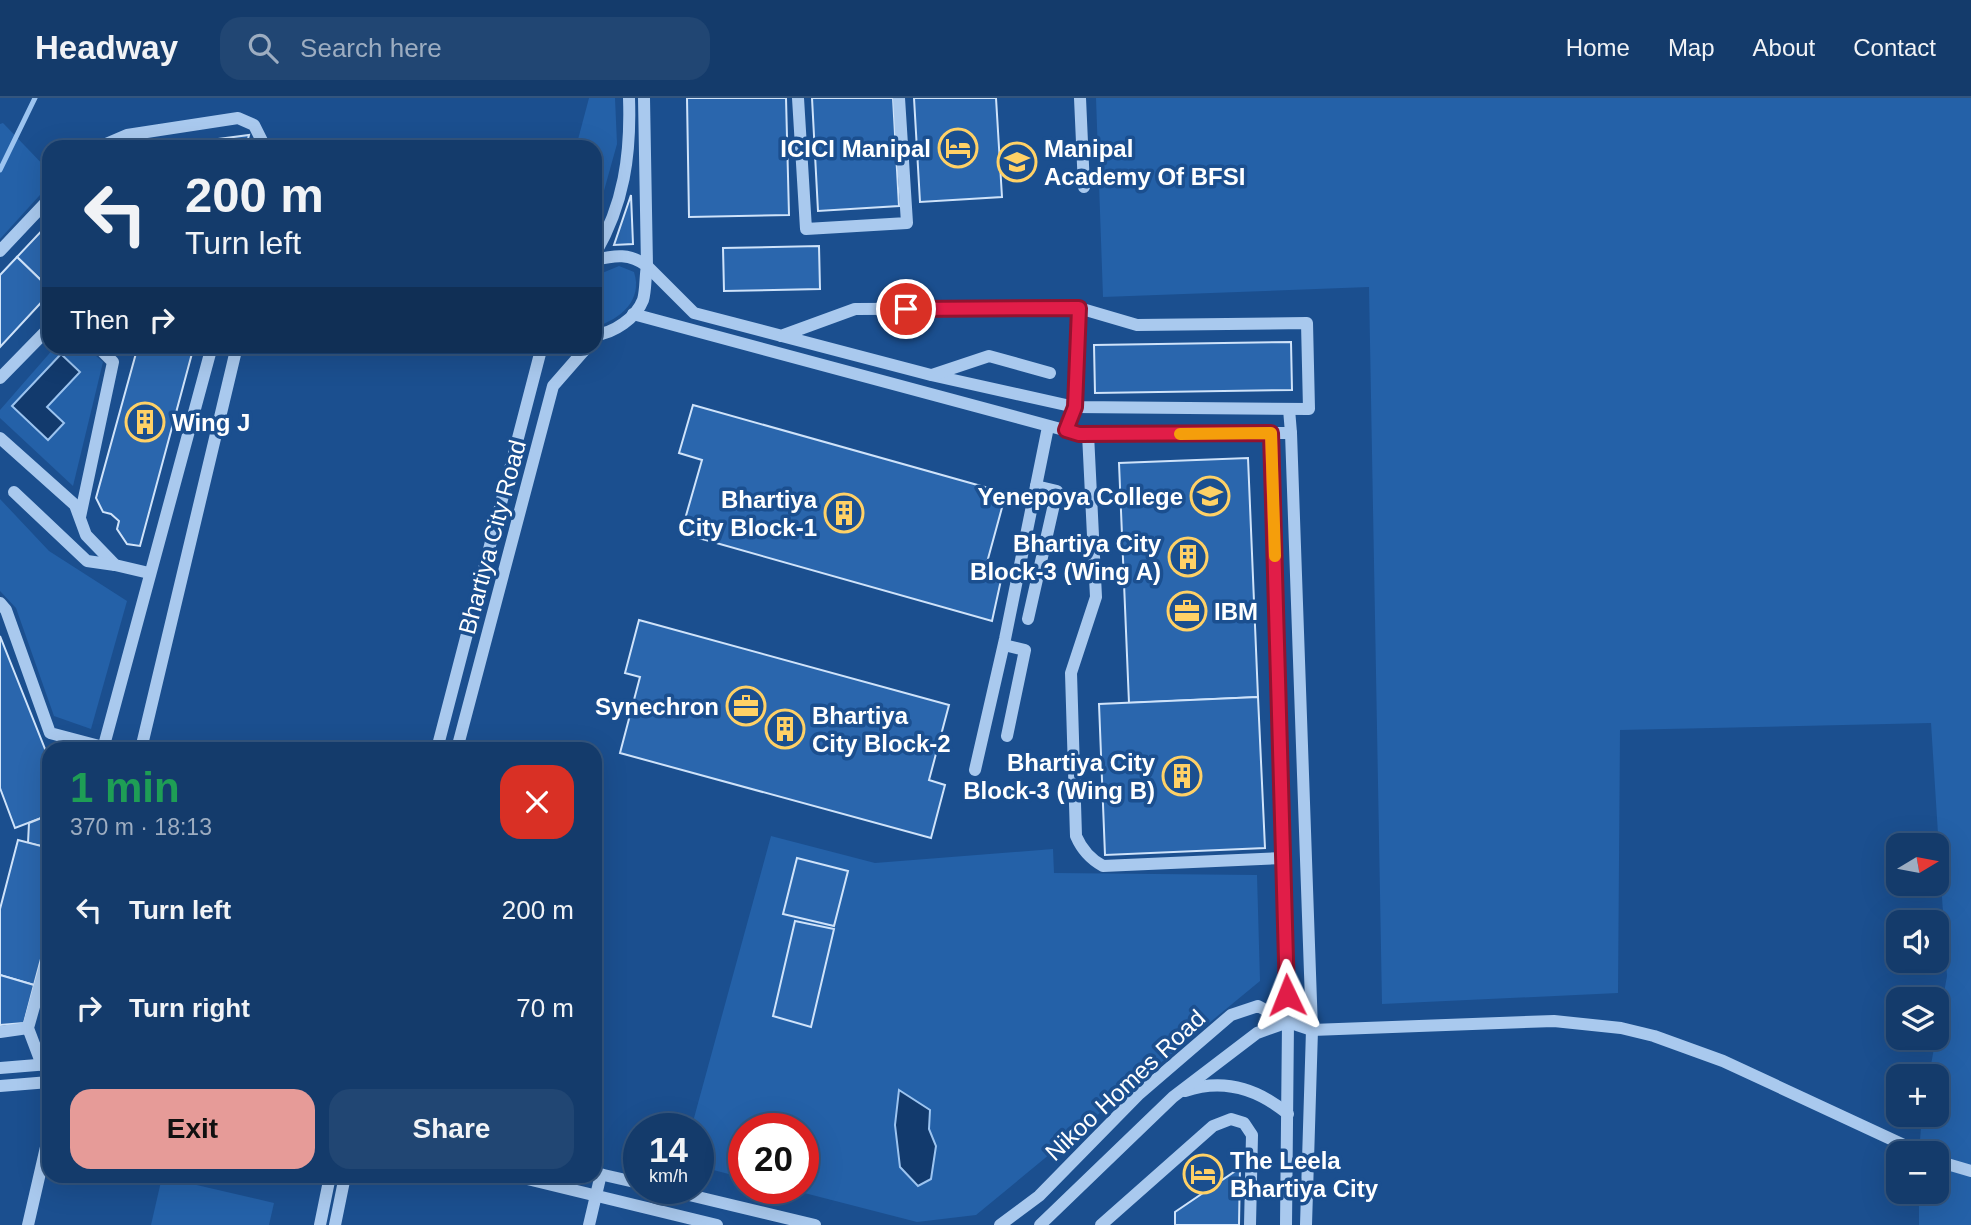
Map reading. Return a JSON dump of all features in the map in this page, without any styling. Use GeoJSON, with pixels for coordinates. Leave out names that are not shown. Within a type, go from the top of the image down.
{"type":"FeatureCollection","features":[{"type":"Feature","properties":{"kind":"street"},"geometry":{"type":"LineString","coordinates":[[602,243],[614,223],[630,144],[629,98]]}},
{"type":"Feature","properties":{"kind":"street"},"geometry":{"type":"LineString","coordinates":[[602,334],[633,314],[643,300],[647,266],[644,98]]}},
{"type":"Feature","properties":{"kind":"street"},"geometry":{"type":"LineString","coordinates":[[798,98],[806,229],[907,223],[899,98]]}},
{"type":"Feature","properties":{"kind":"street"},"geometry":{"type":"LineString","coordinates":[[1080,98],[1084,187]]}},
{"type":"Feature","properties":{"kind":"street"},"geometry":{"type":"LineString","coordinates":[[115,140],[127,135],[239,118],[254,125],[262,140]]}},
{"type":"Feature","properties":{"kind":"street"},"geometry":{"type":"LineString","coordinates":[[0,251],[42,206]]}},
{"type":"Feature","properties":{"kind":"street"},"geometry":{"type":"LineString","coordinates":[[602,259],[622,255],[636,258],[694,313],[781,337],[932,375],[1075,407],[1309,409],[1307,323],[1137,325],[1079,308],[855,309],[781,337]]}},
{"type":"Feature","properties":{"kind":"street"},"geometry":{"type":"LineString","coordinates":[[1066,430],[1075,407],[1079,308]]}},
{"type":"Feature","properties":{"kind":"street"},"geometry":{"type":"LineString","coordinates":[[633,314],[1048,427],[1088,434],[1291,433]]}},
{"type":"Feature","properties":{"kind":"street"},"geometry":{"type":"LineString","coordinates":[[0,378],[42,335]]}},
{"type":"Feature","properties":{"kind":"street"},"geometry":{"type":"LineString","coordinates":[[80,517],[113,362],[105,354]]}},
{"type":"Feature","properties":{"kind":"street"},"geometry":{"type":"LineString","coordinates":[[105,742],[210,354]]}},
{"type":"Feature","properties":{"kind":"street"},"geometry":{"type":"LineString","coordinates":[[143,742],[235,354]]}},
{"type":"Feature","properties":{"kind":"street","name":"Bhartiya City Road"},"geometry":{"type":"LineString","coordinates":[[439,742],[540,354]]}},
{"type":"Feature","properties":{"kind":"street","name":"Bhartiya City Road"},"geometry":{"type":"LineString","coordinates":[[459,742],[553,387],[581,354]]}},
{"type":"Feature","properties":{"kind":"street"},"geometry":{"type":"LineString","coordinates":[[932,375],[989,356],[1050,373]]}},
{"type":"Feature","properties":{"kind":"street"},"geometry":{"type":"LineString","coordinates":[[1289,409],[1312,1030],[1306,1225]]}},
{"type":"Feature","properties":{"kind":"street"},"geometry":{"type":"LineString","coordinates":[[975,770],[1004,645],[1048,427]]}},
{"type":"Feature","properties":{"kind":"street"},"geometry":{"type":"LineString","coordinates":[[1271,433],[1288,1022],[1286,1225]]}},
{"type":"Feature","properties":{"kind":"street"},"geometry":{"type":"LineString","coordinates":[[1088,434],[1096,597],[1070,673],[1076,836],[1079,844],[1089,857],[1103,866],[1283,858]]}},
{"type":"Feature","properties":{"kind":"street"},"geometry":{"type":"LineString","coordinates":[[0,438],[75,505],[86,535],[115,565]]}},
{"type":"Feature","properties":{"kind":"street"},"geometry":{"type":"LineString","coordinates":[[1028,619],[1057,491],[1036,486]]}},
{"type":"Feature","properties":{"kind":"street"},"geometry":{"type":"LineString","coordinates":[[14,492],[87,561],[149,573]]}},
{"type":"Feature","properties":{"kind":"street"},"geometry":{"type":"LineString","coordinates":[[0,603],[6,610],[51,733],[82,742]]}},
{"type":"Feature","properties":{"kind":"street"},"geometry":{"type":"LineString","coordinates":[[1004,645],[1025,650],[1007,736]]}},
{"type":"Feature","properties":{"kind":"street"},"geometry":{"type":"LineString","coordinates":[[42,978],[28,1028],[42,1058]]}},
{"type":"Feature","properties":{"kind":"street","name":"Nikoo Homes Road"},"geometry":{"type":"LineString","coordinates":[[1000,1225],[1032,1202],[1138,1094],[1231,1015],[1258,1006],[1288,1022]]}},
{"type":"Feature","properties":{"kind":"street"},"geometry":{"type":"LineString","coordinates":[[1288,1022],[1312,1030],[1554,1021],[1621,1028],[1689,1047],[1723,1061],[1895,1141]]}},
{"type":"Feature","properties":{"kind":"street","name":"Nikoo Homes Road"},"geometry":{"type":"LineString","coordinates":[[1040,1225],[1178,1093],[1257,1033],[1288,1022]]}},
{"type":"Feature","properties":{"kind":"street"},"geometry":{"type":"LineString","coordinates":[[0,1032],[28,1028]]}},
{"type":"Feature","properties":{"kind":"street"},"geometry":{"type":"LineString","coordinates":[[0,1068],[42,1065]]}},
{"type":"Feature","properties":{"kind":"street"},"geometry":{"type":"LineString","coordinates":[[0,1086],[42,1083]]}},
{"type":"Feature","properties":{"kind":"street"},"geometry":{"type":"LineString","coordinates":[[1178,1093],[1204,1086],[1232,1086],[1261,1095],[1288,1114]]}},
{"type":"Feature","properties":{"kind":"street"},"geometry":{"type":"LineString","coordinates":[[1101,1225],[1213,1126],[1231,1119],[1244,1124],[1252,1135],[1250,1225]]}},
{"type":"Feature","properties":{"kind":"street"},"geometry":{"type":"LineString","coordinates":[[28,1225],[42,1164]]}},
{"type":"Feature","properties":{"kind":"street"},"geometry":{"type":"LineString","coordinates":[[1949,1165],[1971,1171]]}},
{"type":"Feature","properties":{"kind":"street"},"geometry":{"type":"LineString","coordinates":[[602,1174],[623,1179]]}},
{"type":"Feature","properties":{"kind":"street"},"geometry":{"type":"LineString","coordinates":[[320,1225],[329,1183]]}},
{"type":"Feature","properties":{"kind":"street"},"geometry":{"type":"LineString","coordinates":[[335,1225],[344,1183]]}},
{"type":"Feature","properties":{"kind":"street"},"geometry":{"type":"LineString","coordinates":[[543,1183],[717,1225]]}},
{"type":"Feature","properties":{"kind":"street"},"geometry":{"type":"LineString","coordinates":[[590,1225],[597,1183]]}},
{"type":"Feature","properties":{"kind":"street"},"geometry":{"type":"LineString","coordinates":[[714,1201],[815,1225]]}},
{"type":"Feature","properties":{"kind":"shaded area"},"geometry":{"type":"Polygon","coordinates":[[[589,98],[615,98],[617,144],[602,198],[602,140],[578,140],[589,98]]]}},
{"type":"Feature","properties":{"kind":"shaded area"},"geometry":{"type":"Polygon","coordinates":[[[1096,98],[1971,98],[1971,1225],[1919,1225],[1919,1204],[1949,1204],[1949,1141],[1920,1141],[1921,1127],[1949,1127],[1949,1064],[1931,1064],[1934,1050],[1949,1050],[1949,987],[1945,987],[1947,973],[1949,973],[1949,910],[1943,910],[1942,896],[1950,896],[1950,833],[1938,833],[1931,723],[1620,730],[1618,993],[1382,1004],[1369,287],[1103,297],[1096,98]]]}},
{"type":"Feature","properties":{"kind":"shaded area"},"geometry":{"type":"Polygon","coordinates":[[[3,123],[42,164],[42,193],[0,239],[0,124],[3,123]]]}},
{"type":"Feature","properties":{"kind":"shaded area"},"geometry":{"type":"Polygon","coordinates":[[[619,266],[634,272],[636,282],[628,307],[602,324],[602,273],[619,266]]]}},
{"type":"Feature","properties":{"kind":"shaded area"},"geometry":{"type":"Polygon","coordinates":[[[49,354],[94,354],[103,362],[73,486],[0,418],[0,410],[49,354]]]}},
{"type":"Feature","properties":{"kind":"shaded area"},"geometry":{"type":"Polygon","coordinates":[[[61,354],[80,372],[47,407],[64,423],[48,440],[12,406],[61,354]]]}},
{"type":"Feature","properties":{"kind":"shaded area"},"geometry":{"type":"Polygon","coordinates":[[[0,499],[49,551],[127,601],[91,729],[54,716],[16,608],[0,591],[0,499]]]}},
{"type":"Feature","properties":{"kind":"shaded area"},"geometry":{"type":"Polygon","coordinates":[[[771,836],[875,863],[1053,849],[1054,873],[1257,875],[1260,981],[976,1215],[917,1222],[819,1197],[819,1113],[728,1113],[728,1174],[714,1170],[714,1113],[695,1113],[771,836]]]}},
{"type":"Feature","properties":{"kind":"shaded area"},"geometry":{"type":"Polygon","coordinates":[[[899,1090],[930,1110],[929,1129],[936,1146],[931,1179],[918,1186],[900,1167],[895,1125],[899,1090]]]}},
{"type":"Feature","properties":{"kind":"shaded area"},"geometry":{"type":"Polygon","coordinates":[[[161,1183],[188,1183],[274,1203],[269,1225],[151,1225],[161,1183]]]}},
{"type":"Feature","properties":{"kind":"building"},"geometry":{"type":"Polygon","coordinates":[[[687,98],[786,98],[789,215],[689,217],[687,98]]]}},
{"type":"Feature","properties":{"kind":"building"},"geometry":{"type":"Polygon","coordinates":[[[812,98],[893,98],[899,206],[818,211],[812,98]]]}},
{"type":"Feature","properties":{"kind":"building","name":"ICICI Manipal"},"geometry":{"type":"Polygon","coordinates":[[[914,98],[996,98],[1002,197],[920,202],[914,98]]]}},
{"type":"Feature","properties":{"kind":"building"},"geometry":{"type":"Polygon","coordinates":[[[249,135],[248,140],[211,140],[249,135]]]}},
{"type":"Feature","properties":{"kind":"building"},"geometry":{"type":"Polygon","coordinates":[[[631,195],[633,244],[614,245],[631,195]]]}},
{"type":"Feature","properties":{"kind":"building"},"geometry":{"type":"Polygon","coordinates":[[[42,230],[42,281],[17,257],[42,230]]]}},
{"type":"Feature","properties":{"kind":"building"},"geometry":{"type":"Polygon","coordinates":[[[819,246],[820,289],[724,291],[723,248],[819,246]]]}},
{"type":"Feature","properties":{"kind":"building"},"geometry":{"type":"Polygon","coordinates":[[[17,257],[42,281],[42,302],[0,347],[0,275],[17,257]]]}},
{"type":"Feature","properties":{"kind":"building"},"geometry":{"type":"Polygon","coordinates":[[[1291,342],[1292,390],[1095,393],[1094,345],[1291,342]]]}},
{"type":"Feature","properties":{"kind":"building","name":"Wing J"},"geometry":{"type":"Polygon","coordinates":[[[136,354],[192,354],[140,546],[127,544],[117,529],[119,521],[111,514],[103,512],[96,498],[136,354]]]}},
{"type":"Feature","properties":{"kind":"building","name":"Bhartiya City Block-1"},"geometry":{"type":"Polygon","coordinates":[[[693,405],[1006,493],[986,566],[1003,571],[992,621],[681,533],[702,460],[679,453],[693,405]]]}},
{"type":"Feature","properties":{"kind":"building","name":"Bhartiya City Block-3 (Wing A)"},"geometry":{"type":"Polygon","coordinates":[[[1248,458],[1258,697],[1129,703],[1119,463],[1248,458]]]}},
{"type":"Feature","properties":{"kind":"building","name":"Bhartiya City Block-2"},"geometry":{"type":"Polygon","coordinates":[[[639,620],[949,705],[929,780],[945,785],[931,838],[620,753],[640,677],[625,673],[639,620]]]}},
{"type":"Feature","properties":{"kind":"building"},"geometry":{"type":"Polygon","coordinates":[[[0,636],[42,742],[42,818],[15,828],[0,788],[0,636]]]}},
{"type":"Feature","properties":{"kind":"building","name":"Bhartiya City Block-3 (Wing B)"},"geometry":{"type":"Polygon","coordinates":[[[1258,697],[1265,848],[1105,855],[1099,704],[1258,697]]]}},
{"type":"Feature","properties":{"kind":"building"},"geometry":{"type":"Polygon","coordinates":[[[42,818],[42,846],[28,843],[29,823],[42,818]]]}},
{"type":"Feature","properties":{"kind":"building"},"geometry":{"type":"Polygon","coordinates":[[[18,840],[42,846],[42,955],[34,985],[0,975],[0,909],[18,840]]]}},
{"type":"Feature","properties":{"kind":"building"},"geometry":{"type":"Polygon","coordinates":[[[797,858],[848,871],[834,926],[783,914],[797,858]]]}},
{"type":"Feature","properties":{"kind":"building"},"geometry":{"type":"Polygon","coordinates":[[[795,921],[834,929],[811,1027],[773,1016],[795,921]]]}},
{"type":"Feature","properties":{"kind":"building"},"geometry":{"type":"Polygon","coordinates":[[[0,975],[34,985],[24,1023],[0,1025],[0,975]]]}},
{"type":"Feature","properties":{"kind":"building"},"geometry":{"type":"Polygon","coordinates":[[[1240,1168],[1239,1225],[1175,1225],[1175,1212],[1240,1168]]]}},
{"type":"Feature","properties":{"kind":"waterway"},"geometry":{"type":"LineString","coordinates":[[0,170],[35,98]]}},
{"type":"Feature","properties":{"kind":"slow traffic"},"geometry":{"type":"LineString","coordinates":[[1180,434],[1271,433],[1275,556]]}},
{"type":"Feature","properties":{"kind":"place","name":"ICICI Manipal"},"geometry":{"type":"Point","coordinates":[958,148]}},
{"type":"Feature","properties":{"kind":"place","name":"Manipal Academy Of BFSI"},"geometry":{"type":"Point","coordinates":[1017,162]}},
{"type":"Feature","properties":{"kind":"place","name":"Wing J"},"geometry":{"type":"Point","coordinates":[145,422]}},
{"type":"Feature","properties":{"kind":"place","name":"Yenepoya College"},"geometry":{"type":"Point","coordinates":[1210,496]}},
{"type":"Feature","properties":{"kind":"place","name":"Bhartiya City Block-1"},"geometry":{"type":"Point","coordinates":[844,513]}},
{"type":"Feature","properties":{"kind":"place","name":"Bhartiya City Block-3 (Wing A)"},"geometry":{"type":"Point","coordinates":[1188,557]}},
{"type":"Feature","properties":{"kind":"place","name":"IBM"},"geometry":{"type":"Point","coordinates":[1187,611]}},
{"type":"Feature","properties":{"kind":"place","name":"Synechron"},"geometry":{"type":"Point","coordinates":[746,706]}},
{"type":"Feature","properties":{"kind":"place","name":"Bhartiya City Block-2"},"geometry":{"type":"Point","coordinates":[785,729]}},
{"type":"Feature","properties":{"kind":"place","name":"Bhartiya City Block-3 (Wing B)"},"geometry":{"type":"Point","coordinates":[1182,776]}},
{"type":"Feature","properties":{"kind":"place","name":"The Leela Bhartiya City"},"geometry":{"type":"Point","coordinates":[1203,1174]}},
{"type":"Feature","properties":{"kind":"route"},"geometry":{"type":"LineString","coordinates":[[906,309],[1079,308],[1075,407],[1066,430],[1079,434],[1271,433],[1287,995]]}}]}
